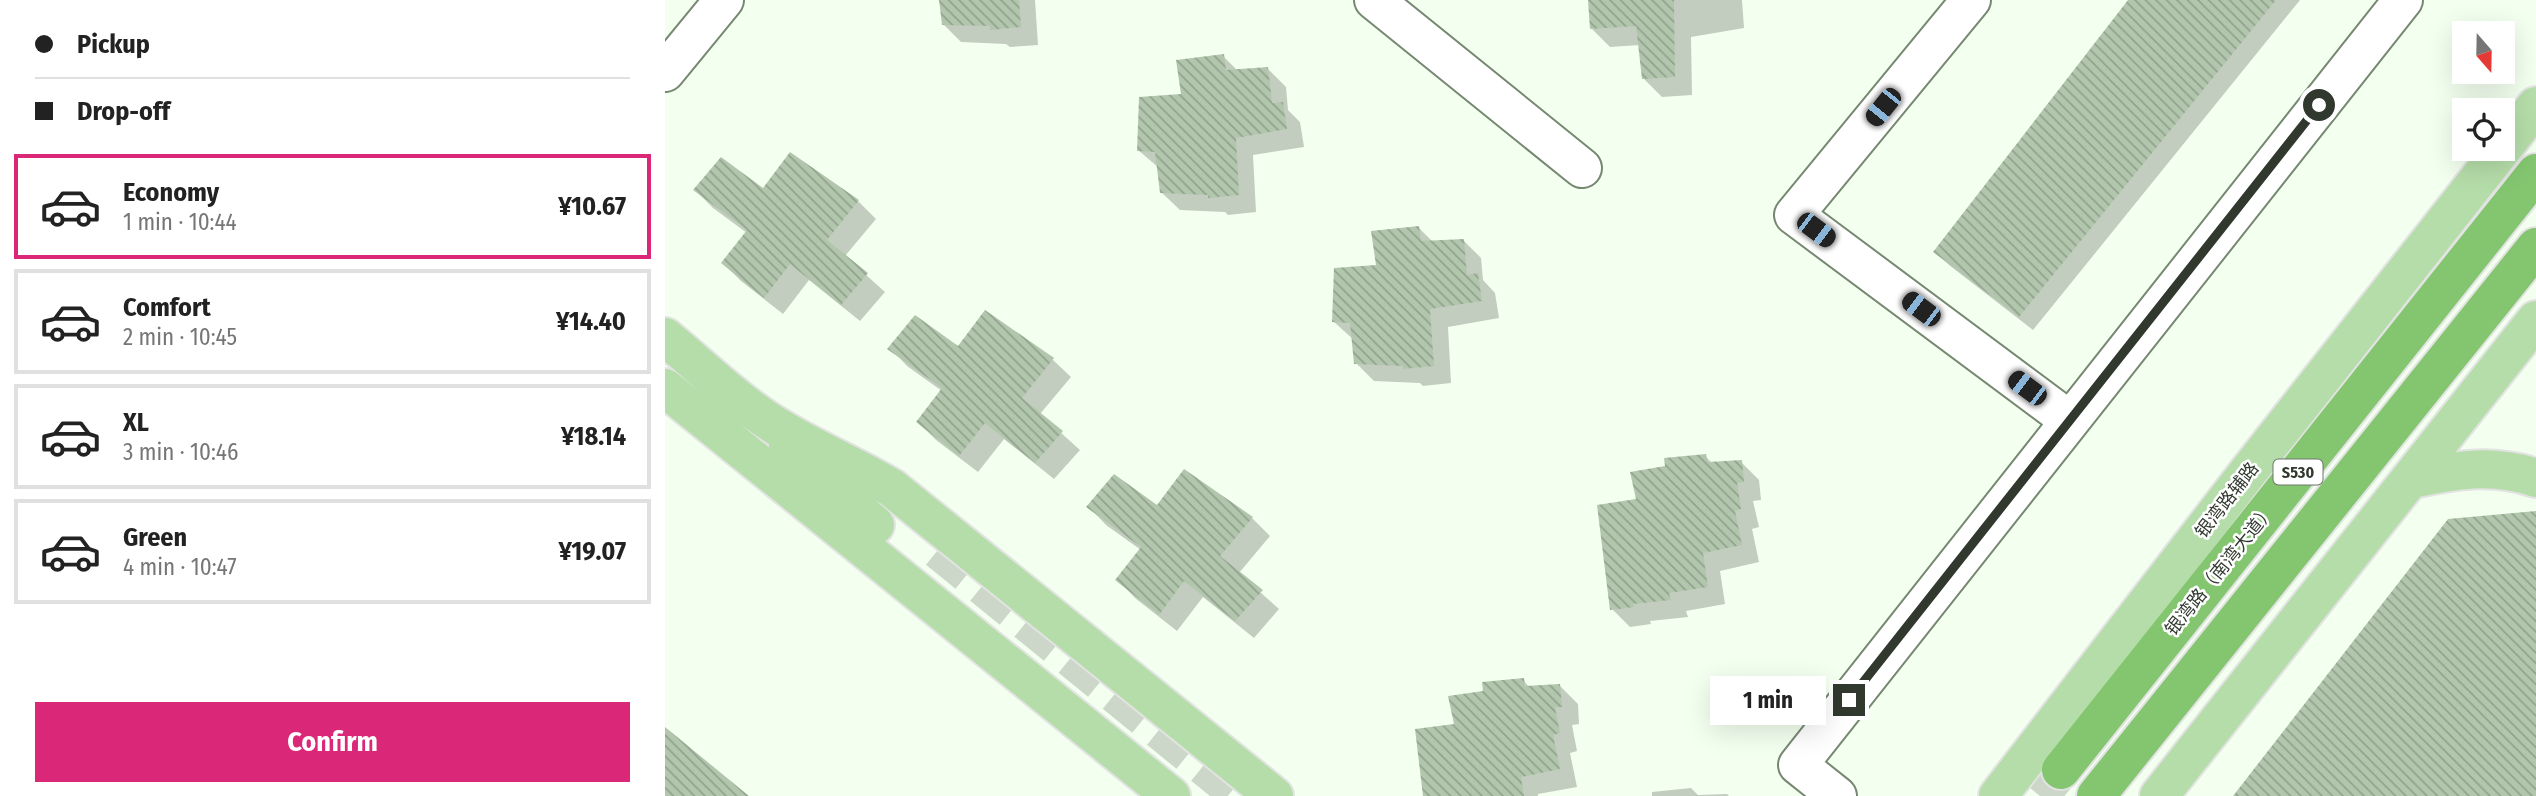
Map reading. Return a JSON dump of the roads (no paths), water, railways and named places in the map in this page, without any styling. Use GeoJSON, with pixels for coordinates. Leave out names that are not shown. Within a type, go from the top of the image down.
{"type":"FeatureCollection","features":[{"type":"Feature","properties":{"kind":"highway","name":"银湾路（南湾大道）"},"geometry":{"type":"LineString","coordinates":[[2061,770],[2536,173]]}},
{"type":"Feature","properties":{"kind":"highway","name":"S530"},"geometry":{"type":"LineString","coordinates":[[2096,796],[2536,247]]}},
{"type":"Feature","properties":{"kind":"main road","name":"银湾路辅路"},"geometry":{"type":"LineString","coordinates":[[1998,796],[2536,106]]}},
{"type":"Feature","properties":{"kind":"main road"},"geometry":{"type":"LineString","coordinates":[[2159,796],[2536,320]]}},
{"type":"Feature","properties":{"kind":"main road"},"geometry":{"type":"LineString","coordinates":[[665,337],[758,413],[783,430],[892,488],[1274,796]]}},
{"type":"Feature","properties":{"kind":"main road"},"geometry":{"type":"LineString","coordinates":[[665,388],[1171,796]]}},
{"type":"Feature","properties":{"kind":"main road"},"geometry":{"type":"LineString","coordinates":[[758,413],[819,477],[1197,796]]}},
{"type":"Feature","properties":{"kind":"main road"},"geometry":{"type":"LineString","coordinates":[[2409,480],[2454,470],[2478,469],[2536,478]]}},
{"type":"Feature","properties":{"kind":"street"},"geometry":{"type":"LineString","coordinates":[[665,72],[724,0]]}},
{"type":"Feature","properties":{"kind":"street"},"geometry":{"type":"LineString","coordinates":[[1374,0],[1582,168]]}},
{"type":"Feature","properties":{"kind":"street"},"geometry":{"type":"LineString","coordinates":[[1971,0],[1794,215],[2069,420]]}},
{"type":"Feature","properties":{"kind":"street"},"geometry":{"type":"LineString","coordinates":[[1837,796],[1798,765],[2403,0]]}},
{"type":"Feature","properties":{"kind":"tunnel"},"geometry":{"type":"LineString","coordinates":[[938,550],[1240,796]]}},
{"type":"Feature","properties":{"kind":"tunnel"},"geometry":{"type":"LineString","coordinates":[[2040,796],[2061,770]]}}]}
